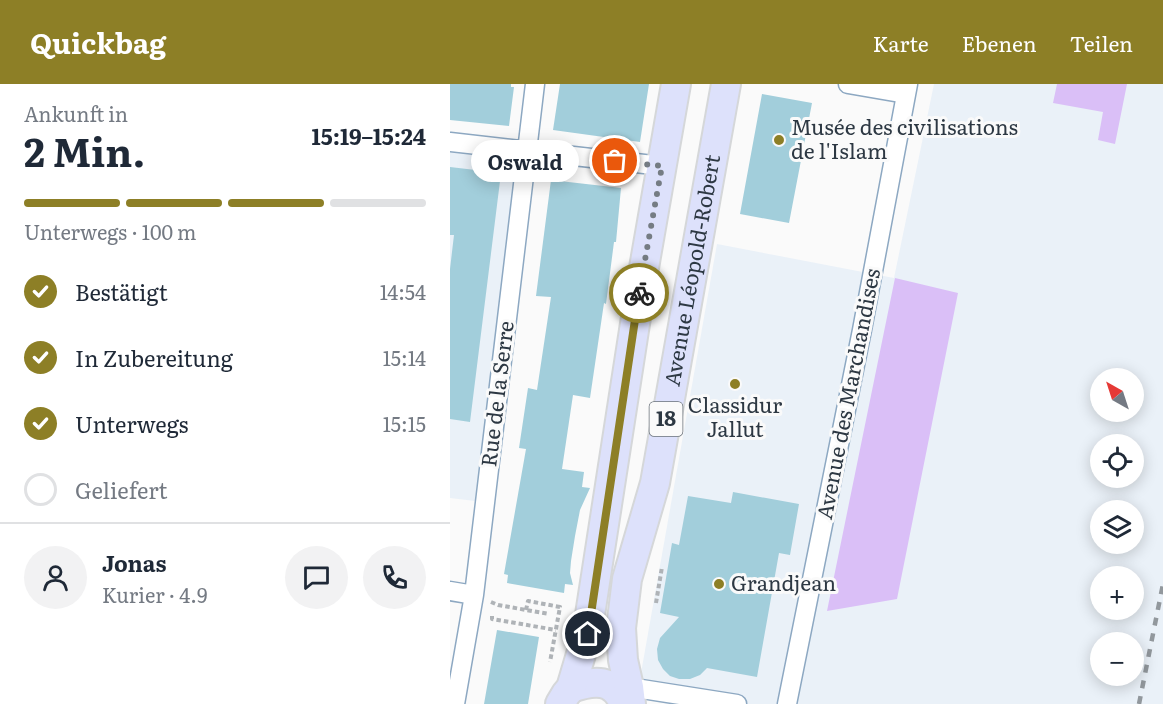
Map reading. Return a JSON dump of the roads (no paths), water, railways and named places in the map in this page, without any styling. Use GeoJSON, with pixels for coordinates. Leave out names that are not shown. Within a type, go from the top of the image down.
{"type":"FeatureCollection","features":[{"type":"Feature","properties":{"kind":"main road","name":"18"},"geometry":{"type":"LineString","coordinates":[[560,688],[588,634],[641,285],[676,84]]}},
{"type":"Feature","properties":{"kind":"main road","name":"Avenue Léopold-Robert"},"geometry":{"type":"LineString","coordinates":[[628,698],[621,628],[627,579],[655,483],[726,84]]}},
{"type":"Feature","properties":{"kind":"main road"},"geometry":{"type":"LineString","coordinates":[[560,688],[589,683],[607,684],[628,698]]}},
{"type":"Feature","properties":{"kind":"street","name":"Rue de la Serre"},"geometry":{"type":"LineString","coordinates":[[455,704],[474,595],[535,84]]}},
{"type":"Feature","properties":{"kind":"street"},"geometry":{"type":"LineString","coordinates":[[848,84],[907,89]]}},
{"type":"Feature","properties":{"kind":"street","name":"Avenue des Marchandises"},"geometry":{"type":"LineString","coordinates":[[788,704],[907,89]]}},
{"type":"Feature","properties":{"kind":"street"},"geometry":{"type":"LineString","coordinates":[[450,142],[662,166]]}},
{"type":"Feature","properties":{"kind":"street"},"geometry":{"type":"LineString","coordinates":[[450,591],[474,595]]}},
{"type":"Feature","properties":{"kind":"street"},"geometry":{"type":"LineString","coordinates":[[628,698],[737,704]]}},
{"type":"Feature","properties":{"kind":"railway"},"geometry":{"type":"LineString","coordinates":[[1139,704],[1163,584]]}},
{"type":"Feature","properties":{"kind":"place","name":"Musée des civilisations de l'Islam"},"geometry":{"type":"Point","coordinates":[779,140]}},
{"type":"Feature","properties":{"kind":"place","name":"Oswald"},"geometry":{"type":"Point","coordinates":[615,161]}},
{"type":"Feature","properties":{"kind":"place","name":"Classidur Jallut"},"geometry":{"type":"Point","coordinates":[735,384]}},
{"type":"Feature","properties":{"kind":"place","name":"Grandjean"},"geometry":{"type":"Point","coordinates":[719,584]}}]}
